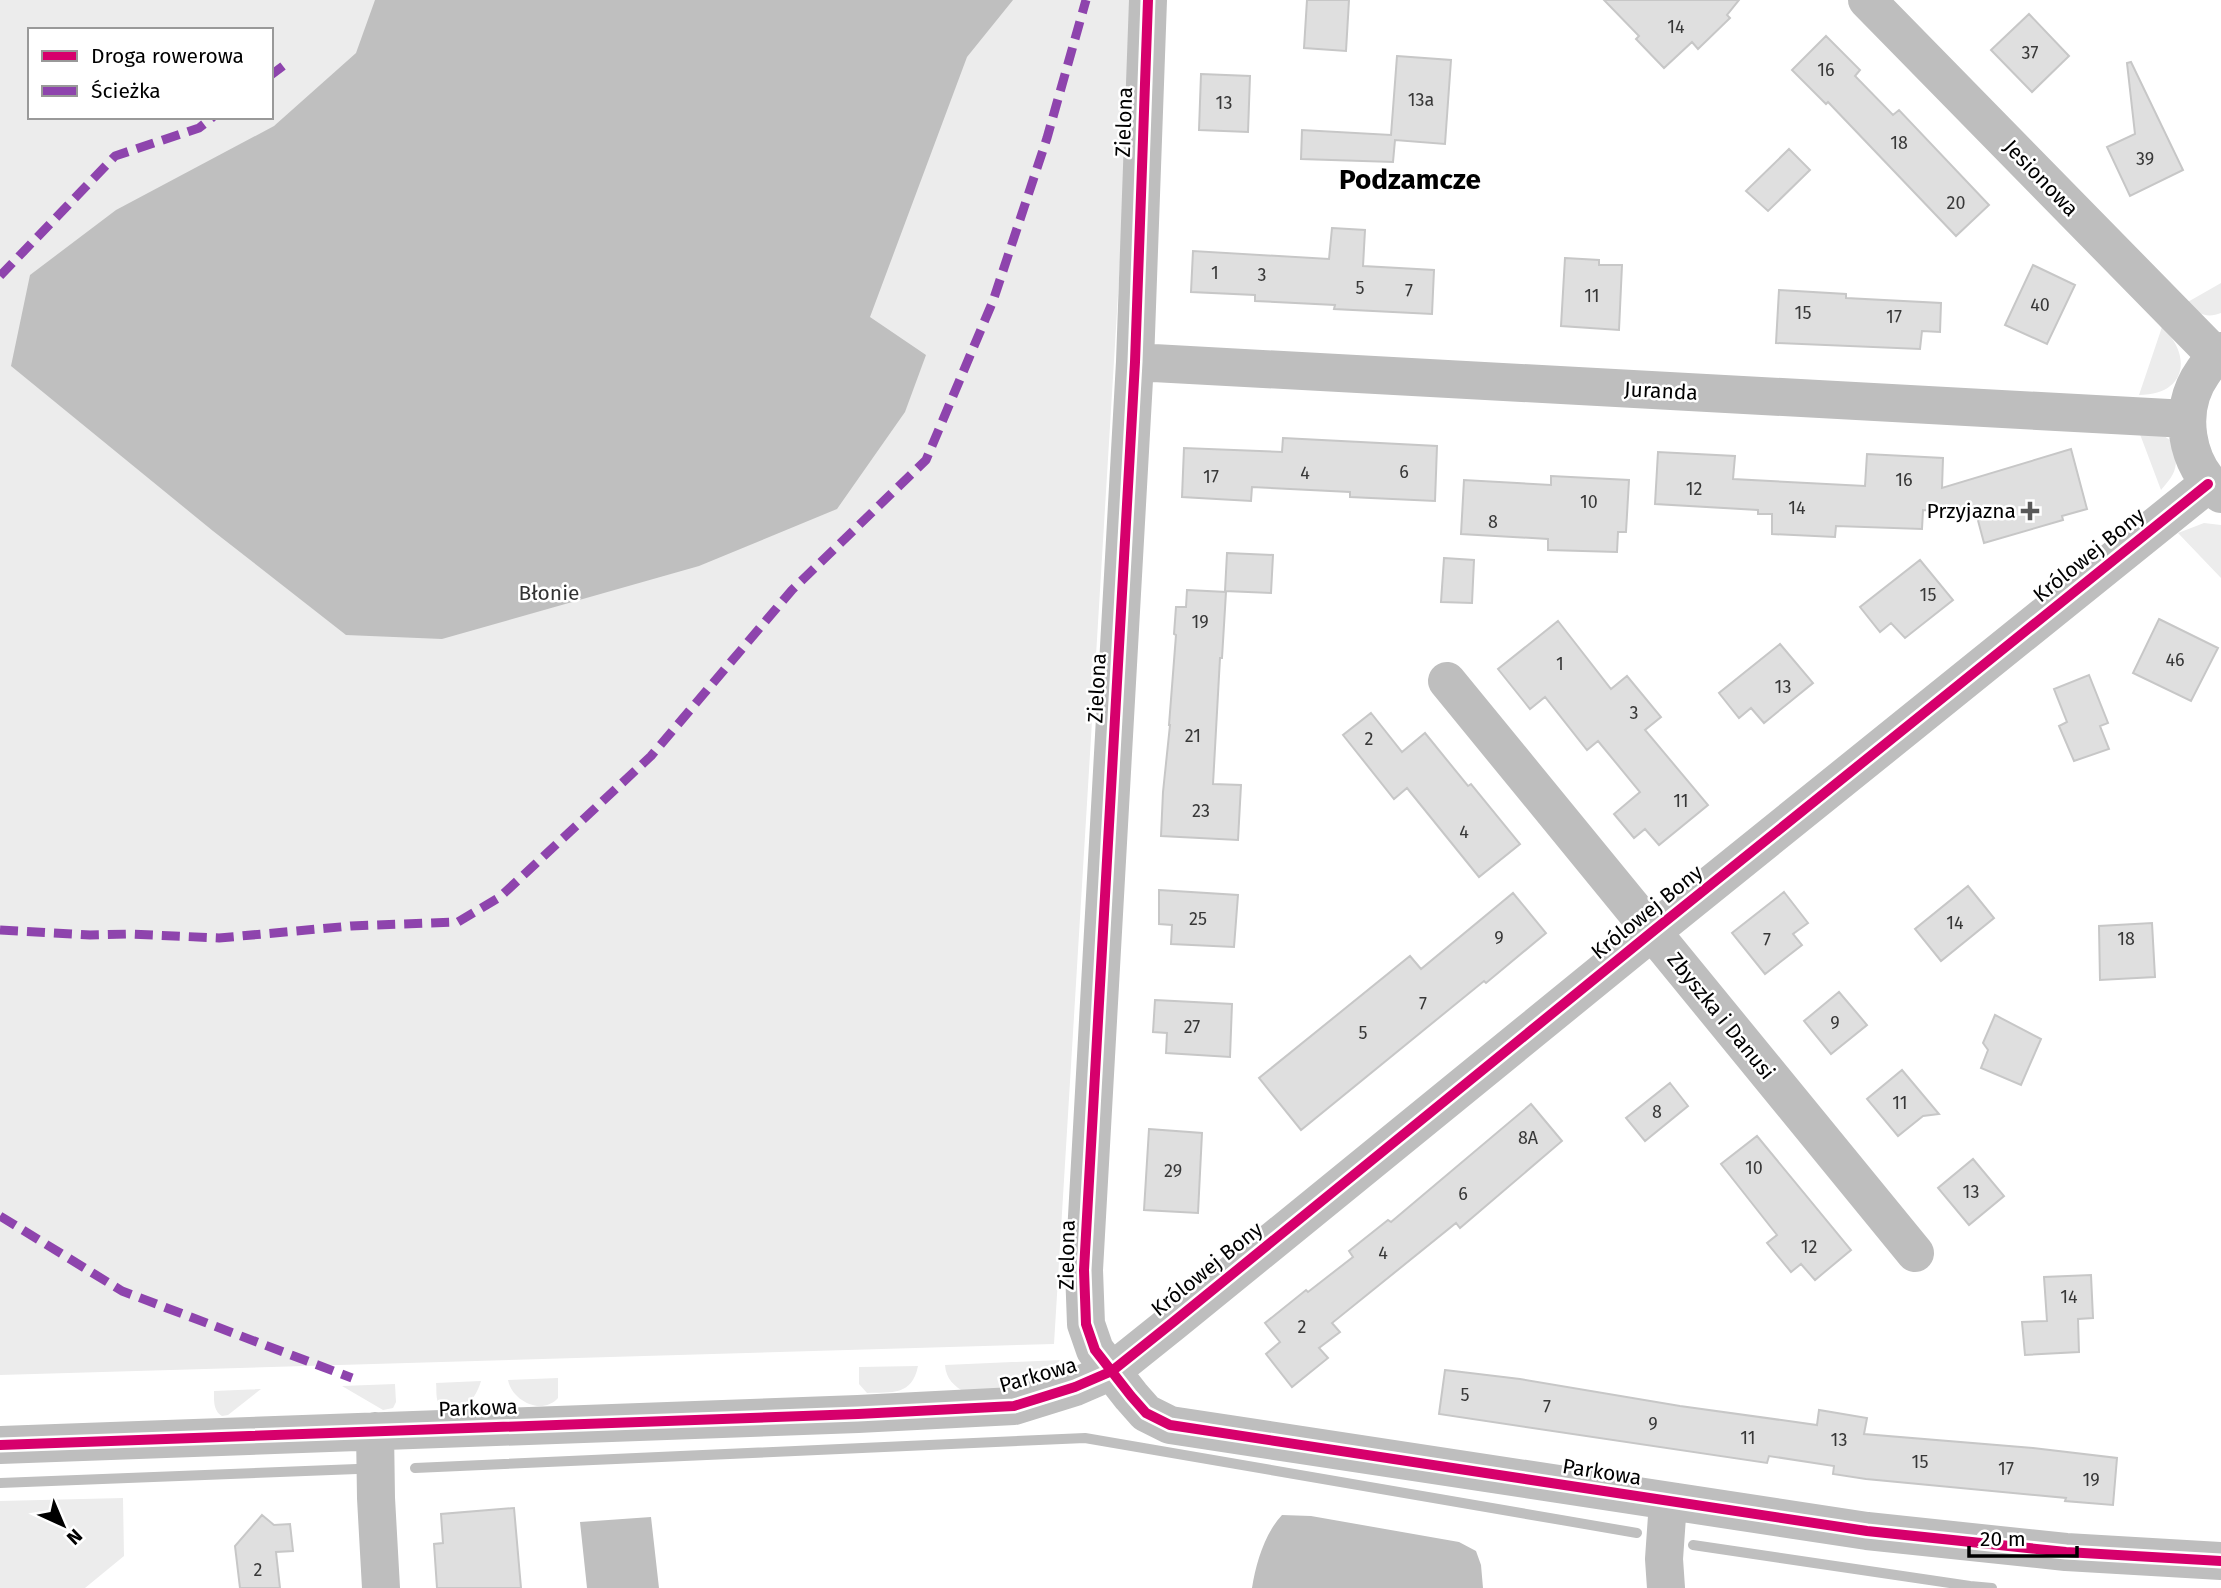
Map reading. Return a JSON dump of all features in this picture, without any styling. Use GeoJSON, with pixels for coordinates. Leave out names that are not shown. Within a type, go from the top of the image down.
{"type":"FeatureCollection","features":[{"type":"Feature","properties":{"kind":"street","name":"Zielona"},"geometry":{"type":"LineString","coordinates":[[1112,1371],[1096,1350],[1086,1324],[1084,1270],[1135,362],[1148,0]]}},
{"type":"Feature","properties":{"kind":"street","name":"Jesionowa"},"geometry":{"type":"LineString","coordinates":[[1867,0],[2218,353]]}},
{"type":"Feature","properties":{"kind":"street"},"geometry":{"type":"LineString","coordinates":[[2215,489],[2191,453],[2187,419],[2194,384],[2218,353]]}},
{"type":"Feature","properties":{"kind":"street","name":"Juranda"},"geometry":{"type":"LineString","coordinates":[[1135,362],[2187,419]]}},
{"type":"Feature","properties":{"kind":"street","name":"Królowej Bony"},"geometry":{"type":"LineString","coordinates":[[1112,1371],[1652,932],[2215,489]]}},
{"type":"Feature","properties":{"kind":"street","name":"Zbyszka i Danusi"},"geometry":{"type":"LineString","coordinates":[[1447,681],[1915,1253]]}},
{"type":"Feature","properties":{"kind":"street","name":"Parkowa"},"geometry":{"type":"LineString","coordinates":[[0,1445],[1014,1406],[1075,1387],[1112,1371],[1146,1412],[1170,1425],[1867,1531],[2026,1548],[2221,1561]]}},
{"type":"Feature","properties":{"kind":"street"},"geometry":{"type":"LineString","coordinates":[[375,1431],[381,1588]]}},
{"type":"Feature","properties":{"kind":"street"},"geometry":{"type":"LineString","coordinates":[[1666,1588],[1664,1559],[1668,1502]]}},
{"type":"Feature","properties":{"kind":"green space","name":"Błonie"},"geometry":{"type":"Polygon","coordinates":[[[0,0],[1136,0],[1054,1344],[0,1375],[0,0]]]}},
{"type":"Feature","properties":{"kind":"green space"},"geometry":{"type":"Polygon","coordinates":[[[2221,283],[2221,313],[2202,314],[2186,303],[2221,283]]]}},
{"type":"Feature","properties":{"kind":"green space"},"geometry":{"type":"Polygon","coordinates":[[[2162,327],[2178,350],[2180,372],[2167,388],[2139,395],[2162,327]]]}},
{"type":"Feature","properties":{"kind":"green space"},"geometry":{"type":"Polygon","coordinates":[[[2138,429],[2160,433],[2174,443],[2175,469],[2161,490],[2138,429]]]}},
{"type":"Feature","properties":{"kind":"green space"},"geometry":{"type":"Polygon","coordinates":[[[2204,523],[2221,525],[2221,578],[2178,533],[2204,523]]]}},
{"type":"Feature","properties":{"kind":"green space"},"geometry":{"type":"Polygon","coordinates":[[[1060,1360],[1052,1370],[1030,1382],[966,1393],[951,1382],[945,1365],[1060,1360]]]}},
{"type":"Feature","properties":{"kind":"green space"},"geometry":{"type":"Polygon","coordinates":[[[918,1366],[911,1383],[900,1390],[867,1393],[859,1384],[859,1367],[918,1366]]]}},
{"type":"Feature","properties":{"kind":"green space"},"geometry":{"type":"Polygon","coordinates":[[[558,1378],[558,1398],[544,1406],[528,1404],[521,1400],[508,1380],[558,1378]]]}},
{"type":"Feature","properties":{"kind":"green space"},"geometry":{"type":"Polygon","coordinates":[[[481,1381],[474,1396],[462,1407],[449,1409],[438,1403],[436,1383],[481,1381]]]}},
{"type":"Feature","properties":{"kind":"green space"},"geometry":{"type":"Polygon","coordinates":[[[395,1384],[396,1402],[393,1408],[383,1410],[342,1386],[395,1384]]]}},
{"type":"Feature","properties":{"kind":"green space"},"geometry":{"type":"Polygon","coordinates":[[[261,1389],[228,1415],[219,1414],[214,1402],[214,1391],[261,1389]]]}},
{"type":"Feature","properties":{"kind":"green space"},"geometry":{"type":"Polygon","coordinates":[[[123,1498],[124,1556],[85,1588],[0,1588],[0,1501],[123,1498]]]}},
{"type":"Feature","properties":{"kind":"shaded area"},"geometry":{"type":"Polygon","coordinates":[[[375,0],[1013,0],[967,57],[870,317],[926,355],[905,412],[837,509],[699,566],[442,639],[346,635],[213,531],[11,366],[30,275],[116,210],[274,126],[356,53],[375,0]]]}},
{"type":"Feature","properties":{"kind":"shaded area"},"geometry":{"type":"Polygon","coordinates":[[[1282,1515],[1311,1516],[1459,1542],[1476,1551],[1481,1565],[1483,1588],[1252,1588],[1262,1549],[1282,1515]]]}},
{"type":"Feature","properties":{"kind":"shaded area"},"geometry":{"type":"Polygon","coordinates":[[[651,1517],[659,1588],[587,1588],[580,1522],[651,1517]]]}},
{"type":"Feature","properties":{"kind":"building"},"geometry":{"type":"Polygon","coordinates":[[[1307,0],[1349,0],[1346,51],[1304,48],[1307,0]]]}},
{"type":"Feature","properties":{"kind":"building"},"geometry":{"type":"Polygon","coordinates":[[[1604,0],[1739,0],[1727,15],[1730,18],[1698,49],[1692,42],[1664,68],[1636,39],[1639,36],[1604,0]]]}},
{"type":"Feature","properties":{"kind":"building"},"geometry":{"type":"Polygon","coordinates":[[[2029,14],[2069,56],[2032,92],[1991,50],[2029,14]]]}},
{"type":"Feature","properties":{"kind":"building"},"geometry":{"type":"Polygon","coordinates":[[[1826,36],[1860,70],[1855,76],[1893,115],[1899,110],[1989,205],[1956,236],[1828,102],[1826,104],[1792,70],[1826,36]]]}},
{"type":"Feature","properties":{"kind":"building"},"geometry":{"type":"Polygon","coordinates":[[[1397,56],[1451,60],[1445,144],[1395,140],[1393,162],[1301,159],[1302,130],[1391,135],[1397,56]]]}},
{"type":"Feature","properties":{"kind":"building"},"geometry":{"type":"Polygon","coordinates":[[[2131,62],[2183,170],[2130,196],[2107,147],[2135,134],[2127,63],[2131,62]]]}},
{"type":"Feature","properties":{"kind":"building"},"geometry":{"type":"Polygon","coordinates":[[[1201,74],[1250,76],[1248,132],[1199,130],[1201,74]]]}},
{"type":"Feature","properties":{"kind":"building"},"geometry":{"type":"Polygon","coordinates":[[[1789,149],[1810,170],[1768,211],[1746,191],[1789,149]]]}},
{"type":"Feature","properties":{"kind":"building"},"geometry":{"type":"Polygon","coordinates":[[[1332,228],[1365,230],[1363,266],[1434,270],[1432,314],[1334,309],[1335,305],[1255,301],[1255,295],[1191,292],[1193,251],[1329,259],[1332,228]]]}},
{"type":"Feature","properties":{"kind":"building"},"geometry":{"type":"Polygon","coordinates":[[[1565,258],[1599,260],[1599,265],[1622,265],[1619,330],[1561,326],[1565,258]]]}},
{"type":"Feature","properties":{"kind":"building"},"geometry":{"type":"Polygon","coordinates":[[[2033,265],[2075,285],[2047,344],[2005,325],[2033,265]]]}},
{"type":"Feature","properties":{"kind":"building"},"geometry":{"type":"Polygon","coordinates":[[[1779,290],[1846,294],[1846,298],[1941,303],[1940,332],[1922,331],[1920,349],[1776,343],[1779,290]]]}},
{"type":"Feature","properties":{"kind":"building"},"geometry":{"type":"Polygon","coordinates":[[[1283,438],[1437,446],[1435,501],[1350,497],[1350,492],[1252,487],[1251,501],[1182,497],[1184,448],[1282,452],[1283,438]]]}},
{"type":"Feature","properties":{"kind":"building"},"geometry":{"type":"Polygon","coordinates":[[[2071,449],[2087,509],[2062,516],[2063,520],[1984,543],[1976,513],[1923,510],[1922,529],[1836,526],[1835,537],[1772,534],[1772,514],[1758,514],[1758,510],[1655,504],[1658,452],[1735,456],[1733,479],[1865,486],[1867,454],[1943,458],[1942,488],[2071,449]]]}},
{"type":"Feature","properties":{"kind":"building"},"geometry":{"type":"Polygon","coordinates":[[[1551,476],[1629,480],[1626,532],[1618,532],[1617,552],[1548,550],[1548,539],[1461,534],[1464,480],[1551,485],[1551,476]]]}},
{"type":"Feature","properties":{"kind":"building"},"geometry":{"type":"Polygon","coordinates":[[[1227,553],[1273,555],[1271,593],[1225,591],[1227,553]]]}},
{"type":"Feature","properties":{"kind":"building"},"geometry":{"type":"Polygon","coordinates":[[[1444,558],[1474,560],[1472,603],[1441,602],[1444,558]]]}},
{"type":"Feature","properties":{"kind":"building"},"geometry":{"type":"Polygon","coordinates":[[[1920,560],[1953,600],[1905,638],[1891,623],[1880,632],[1860,607],[1920,560]]]}},
{"type":"Feature","properties":{"kind":"building"},"geometry":{"type":"Polygon","coordinates":[[[1187,590],[1226,592],[1213,784],[1241,785],[1238,840],[1161,836],[1176,607],[1186,607],[1187,590]]]}},
{"type":"Feature","properties":{"kind":"building"},"geometry":{"type":"Polygon","coordinates":[[[2159,619],[2218,648],[2191,701],[2133,673],[2159,619]]]}},
{"type":"Feature","properties":{"kind":"building"},"geometry":{"type":"Polygon","coordinates":[[[1558,621],[1611,689],[1627,676],[1661,717],[1645,730],[1708,805],[1659,845],[1645,829],[1634,838],[1614,814],[1640,792],[1598,741],[1587,750],[1545,697],[1530,709],[1498,669],[1558,621]]]}},
{"type":"Feature","properties":{"kind":"building"},"geometry":{"type":"Polygon","coordinates":[[[1780,644],[1813,683],[1764,723],[1751,708],[1739,718],[1719,693],[1780,644]]]}},
{"type":"Feature","properties":{"kind":"building"},"geometry":{"type":"Polygon","coordinates":[[[2089,675],[2108,723],[2100,726],[2109,749],[2074,761],[2059,726],[2067,722],[2054,689],[2089,675]]]}},
{"type":"Feature","properties":{"kind":"building"},"geometry":{"type":"Polygon","coordinates":[[[1371,713],[1402,752],[1425,733],[1520,844],[1479,877],[1407,788],[1394,799],[1343,735],[1371,713]]]}},
{"type":"Feature","properties":{"kind":"building"},"geometry":{"type":"Polygon","coordinates":[[[1968,886],[1994,918],[1941,961],[1915,929],[1968,886]]]}},
{"type":"Feature","properties":{"kind":"building"},"geometry":{"type":"Polygon","coordinates":[[[1159,890],[1238,895],[1234,947],[1171,944],[1172,925],[1159,924],[1159,890]]]}},
{"type":"Feature","properties":{"kind":"building"},"geometry":{"type":"Polygon","coordinates":[[[1784,892],[1808,923],[1793,934],[1802,945],[1765,974],[1732,933],[1784,892]]]}},
{"type":"Feature","properties":{"kind":"building"},"geometry":{"type":"Polygon","coordinates":[[[1513,893],[1546,933],[1301,1130],[1259,1078],[1410,956],[1421,969],[1513,893]]]}},
{"type":"Feature","properties":{"kind":"building"},"geometry":{"type":"Polygon","coordinates":[[[2152,923],[2155,977],[2100,980],[2099,926],[2152,923]]]}},
{"type":"Feature","properties":{"kind":"building"},"geometry":{"type":"Polygon","coordinates":[[[1839,992],[1867,1025],[1831,1054],[1804,1021],[1839,992]]]}},
{"type":"Feature","properties":{"kind":"building"},"geometry":{"type":"Polygon","coordinates":[[[1155,1000],[1232,1004],[1230,1057],[1166,1053],[1167,1033],[1153,1032],[1155,1000]]]}},
{"type":"Feature","properties":{"kind":"building"},"geometry":{"type":"Polygon","coordinates":[[[1995,1015],[2041,1039],[2021,1085],[1981,1068],[1988,1050],[1983,1043],[1995,1015]]]}},
{"type":"Feature","properties":{"kind":"building"},"geometry":{"type":"Polygon","coordinates":[[[1902,1070],[1939,1114],[1923,1116],[1898,1136],[1867,1099],[1902,1070]]]}},
{"type":"Feature","properties":{"kind":"building"},"geometry":{"type":"Polygon","coordinates":[[[1670,1083],[1688,1106],[1645,1141],[1626,1118],[1670,1083]]]}},
{"type":"Feature","properties":{"kind":"building"},"geometry":{"type":"Polygon","coordinates":[[[1531,1104],[1562,1141],[1460,1228],[1456,1223],[1332,1323],[1340,1332],[1319,1348],[1328,1358],[1292,1387],[1266,1354],[1280,1342],[1265,1323],[1353,1257],[1349,1251],[1388,1220],[1391,1222],[1531,1104]]]}},
{"type":"Feature","properties":{"kind":"building"},"geometry":{"type":"Polygon","coordinates":[[[1149,1129],[1202,1133],[1198,1213],[1144,1210],[1149,1129]]]}},
{"type":"Feature","properties":{"kind":"building"},"geometry":{"type":"Polygon","coordinates":[[[1757,1136],[1851,1250],[1815,1280],[1801,1264],[1791,1272],[1767,1243],[1777,1235],[1721,1164],[1757,1136]]]}},
{"type":"Feature","properties":{"kind":"building"},"geometry":{"type":"Polygon","coordinates":[[[1973,1159],[2004,1196],[1969,1225],[1938,1188],[1973,1159]]]}},
{"type":"Feature","properties":{"kind":"building"},"geometry":{"type":"Polygon","coordinates":[[[2091,1275],[2093,1318],[2078,1319],[2079,1352],[2025,1355],[2022,1322],[2047,1321],[2044,1277],[2091,1275]]]}},
{"type":"Feature","properties":{"kind":"building"},"geometry":{"type":"Polygon","coordinates":[[[1445,1370],[1817,1425],[1819,1410],[1867,1418],[1864,1434],[2117,1458],[2113,1505],[1866,1479],[1833,1474],[1834,1466],[1769,1456],[1767,1463],[1439,1414],[1445,1370]]]}},
{"type":"Feature","properties":{"kind":"building"},"geometry":{"type":"Polygon","coordinates":[[[514,1508],[521,1588],[437,1588],[434,1544],[443,1543],[441,1514],[514,1508]]]}},
{"type":"Feature","properties":{"kind":"building"},"geometry":{"type":"Polygon","coordinates":[[[262,1515],[274,1525],[290,1524],[293,1551],[276,1552],[280,1588],[240,1588],[235,1546],[262,1515]]]}},
{"type":"Feature","properties":{"kind":"waterway"},"geometry":{"type":"LineString","coordinates":[[415,1468],[1085,1438],[1637,1533]]}},
{"type":"Feature","properties":{"kind":"waterway"},"geometry":{"type":"LineString","coordinates":[[0,1483],[357,1469]]}},
{"type":"Feature","properties":{"kind":"waterway"},"geometry":{"type":"LineString","coordinates":[[1693,1545],[1992,1588]]}},
{"type":"Feature","properties":{"kind":"marked path"},"geometry":{"type":"LineString","coordinates":[[0,930],[219,938],[351,926],[458,922],[500,897],[651,756],[792,590],[926,460],[993,301],[1047,138],[1086,0]]}},
{"type":"Feature","properties":{"kind":"marked path"},"geometry":{"type":"LineString","coordinates":[[273,74],[283,66]]}},
{"type":"Feature","properties":{"kind":"marked path"},"geometry":{"type":"LineString","coordinates":[[0,276],[115,156],[199,128],[210,119]]}},
{"type":"Feature","properties":{"kind":"marked path"},"geometry":{"type":"LineString","coordinates":[[0,1216],[122,1291],[352,1378]]}},
{"type":"Feature","properties":{"kind":"cycle path"},"geometry":{"type":"LineString","coordinates":[[1148,0],[1135,362],[1084,1270],[1086,1324],[1095,1350],[1146,1413],[1170,1425],[1867,1531],[2066,1552],[2221,1561]]}},
{"type":"Feature","properties":{"kind":"cycle path"},"geometry":{"type":"LineString","coordinates":[[0,1445],[1014,1406],[1075,1387],[1112,1371],[2208,484]]}},
{"type":"Feature","properties":{"kind":"place","name":"Przyjazna"},"geometry":{"type":"Point","coordinates":[2030,511]}},
{"type":"Feature","properties":{"kind":"district","name":"Podzamcze"},"geometry":{"type":"Point","coordinates":[1410,179]}}]}
